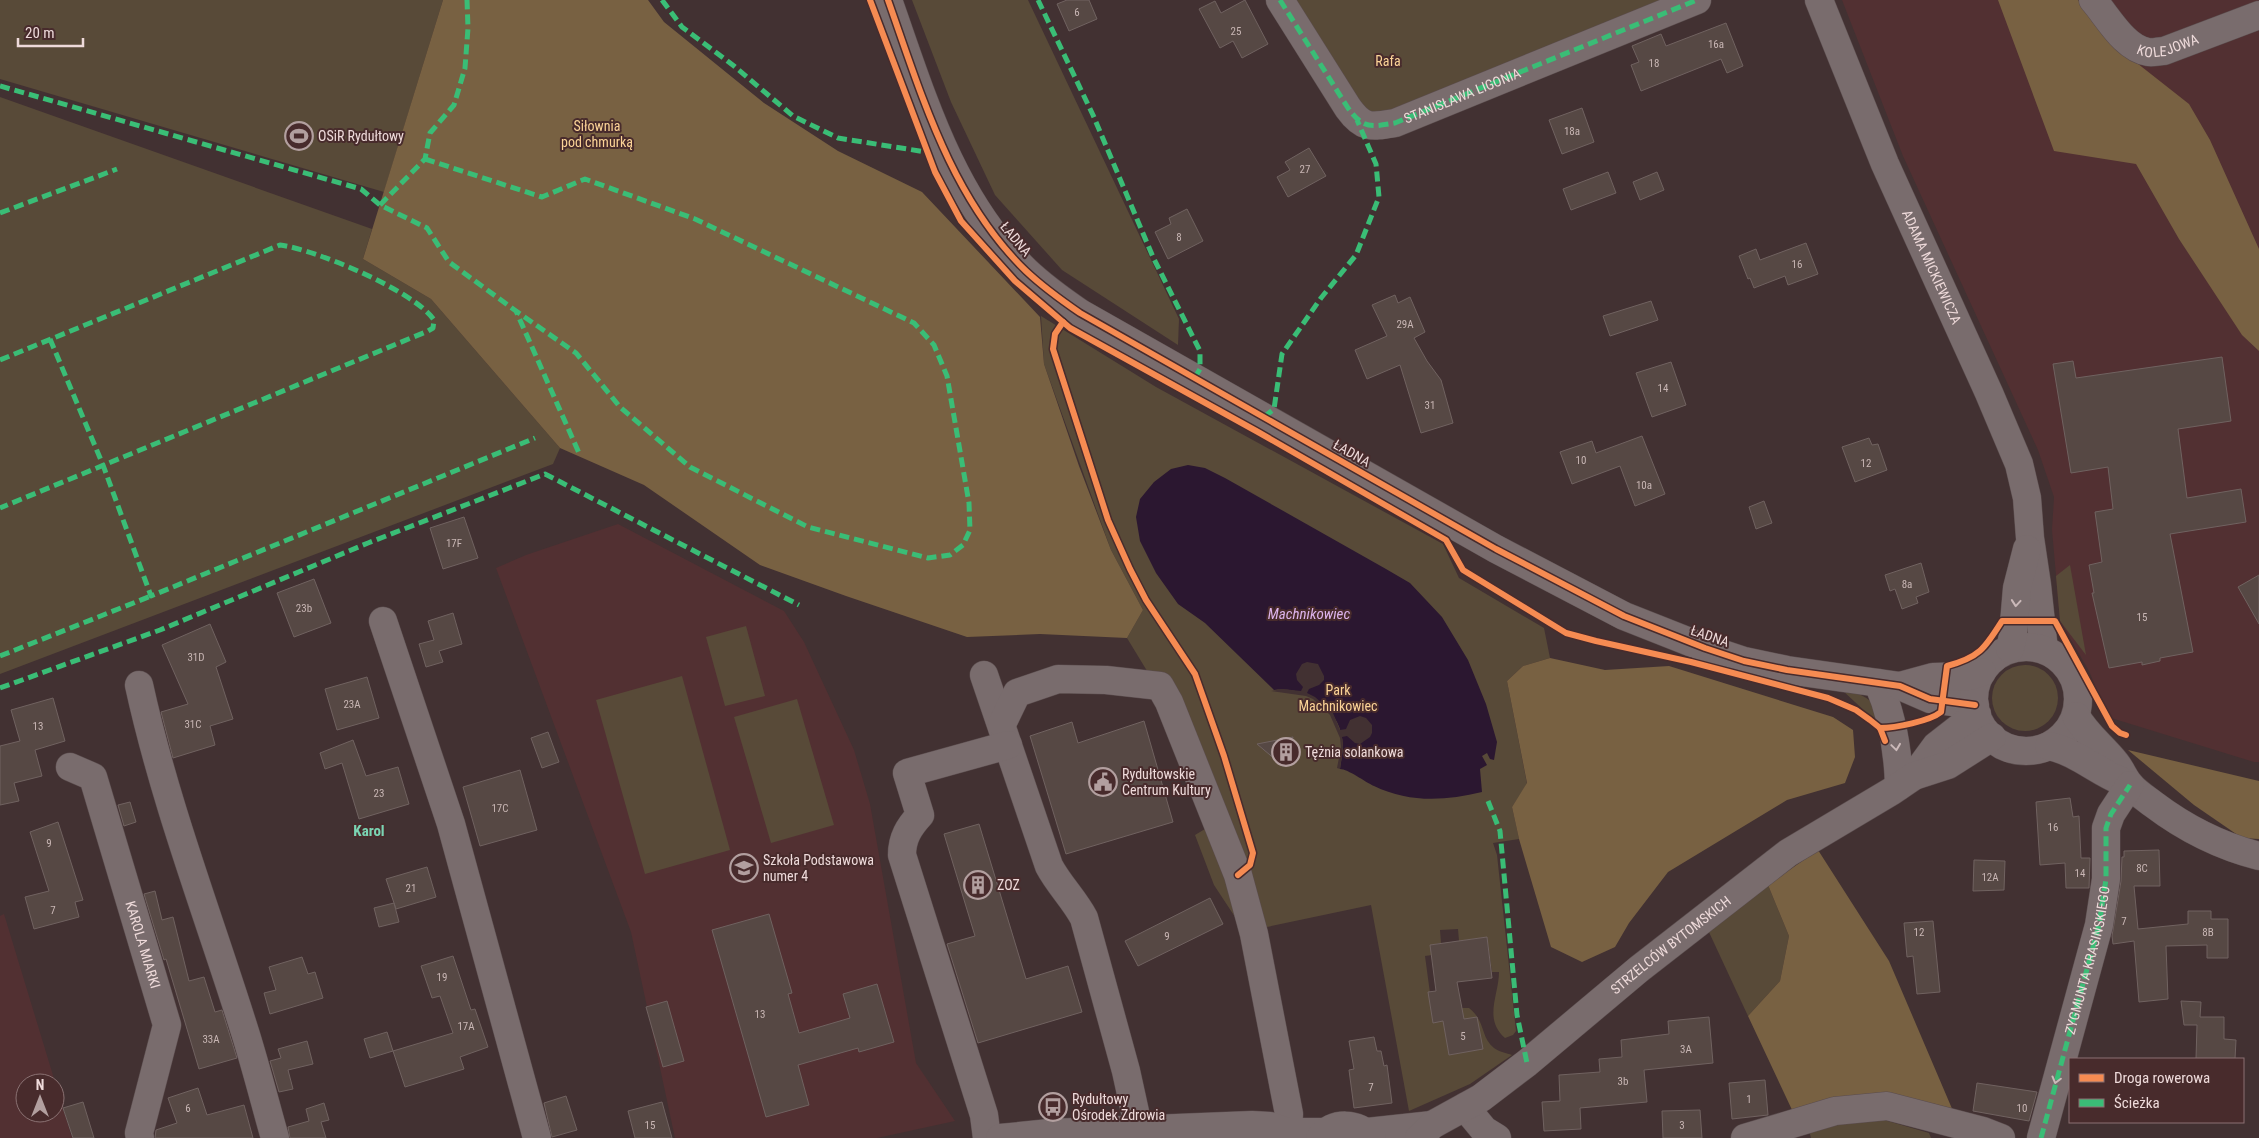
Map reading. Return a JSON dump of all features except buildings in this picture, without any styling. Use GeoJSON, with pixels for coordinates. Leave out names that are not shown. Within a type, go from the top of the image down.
{"type":"FeatureCollection","features":[{"type":"Feature","properties":{"kind":"street","name":"ŁADNA"},"geometry":{"type":"LineString","coordinates":[[888,0],[946,156],[980,216],[1025,270],[1080,313],[1496,549],[1624,616],[1744,661],[1787,670],[1889,684],[1930,699],[1976,710]]}},
{"type":"Feature","properties":{"kind":"street","name":"STANISŁAWA LIGONIA"},"geometry":{"type":"LineString","coordinates":[[1280,0],[1348,108],[1357,120],[1371,127],[1395,123],[1697,0]]}},
{"type":"Feature","properties":{"kind":"street","name":"ADAMA MICKIEWICZA"},"geometry":{"type":"LineString","coordinates":[[1818,0],[1885,164],[1989,393],[2019,464],[2027,498],[2044,650]]}},
{"type":"Feature","properties":{"kind":"street","name":"KOLEJOWA"},"geometry":{"type":"LineString","coordinates":[[2093,0],[2128,42],[2137,48],[2150,52],[2164,51],[2259,15]]}},
{"type":"Feature","properties":{"kind":"street","name":"ADAMA MICKIEWICZA"},"geometry":{"type":"LineString","coordinates":[[2010,649],[2014,635],[2017,588],[2030,538]]}},
{"type":"Feature","properties":{"kind":"street"},"geometry":{"type":"LineString","coordinates":[[383,621],[451,824],[538,1138]]}},
{"type":"Feature","properties":{"kind":"street"},"geometry":{"type":"LineString","coordinates":[[2049,746],[2065,733],[2076,716],[2078,693],[2072,673],[2065,664],[2044,650],[2033,647],[2010,649],[1994,659],[1982,672],[1976,684],[1976,710],[1980,724],[1992,737],[2010,748],[2023,751],[2049,746],[2066,749],[2106,775],[2130,785],[2187,828],[2236,850],[2259,856]]}},
{"type":"Feature","properties":{"kind":"street","name":"ŁADNA"},"geometry":{"type":"LineString","coordinates":[[1889,684],[1933,677],[1970,676],[1982,672]]}},
{"type":"Feature","properties":{"kind":"street"},"geometry":{"type":"LineString","coordinates":[[984,675],[1049,866],[1054,876],[1077,904],[1084,918],[1126,1071],[1135,1112],[1136,1128]]}},
{"type":"Feature","properties":{"kind":"street"},"geometry":{"type":"LineString","coordinates":[[1005,734],[1017,693],[1058,679],[1106,680],[1160,686],[1170,702],[1238,875],[1254,934],[1289,1114],[1291,1135]]}},
{"type":"Feature","properties":{"kind":"street"},"geometry":{"type":"LineString","coordinates":[[1889,684],[1888,706],[1899,766],[1907,781]]}},
{"type":"Feature","properties":{"kind":"street"},"geometry":{"type":"LineString","coordinates":[[139,685],[176,823],[246,1033],[275,1138]]}},
{"type":"Feature","properties":{"kind":"street","name":"STRZELCÓW BYTOMSKICH"},"geometry":{"type":"LineString","coordinates":[[1907,781],[1936,746],[1976,710]]}},
{"type":"Feature","properties":{"kind":"street"},"geometry":{"type":"LineString","coordinates":[[2076,716],[2091,738],[2115,762],[2130,785]]}},
{"type":"Feature","properties":{"kind":"street"},"geometry":{"type":"LineString","coordinates":[[987,1138],[984,1115],[902,855],[902,842],[910,826],[920,815],[907,773],[1005,734]]}},
{"type":"Feature","properties":{"kind":"street","name":"STRZELCÓW BYTOMSKICH"},"geometry":{"type":"LineString","coordinates":[[1425,1131],[1481,1098],[1639,969],[1788,853],[1907,781],[1948,765],[1992,737]]}},
{"type":"Feature","properties":{"kind":"street","name":"KAROLA MIARKI"},"geometry":{"type":"LineString","coordinates":[[70,767],[93,777],[167,1025],[139,1133],[140,1138]]}},
{"type":"Feature","properties":{"kind":"street","name":"ZYGMUNTA KRASIŃSKIEGO"},"geometry":{"type":"LineString","coordinates":[[2041,1138],[2099,925],[2106,879],[2106,828],[2111,814],[2130,785]]}},
{"type":"Feature","properties":{"kind":"street"},"geometry":{"type":"LineString","coordinates":[[1745,1138],[1835,1111],[1887,1106],[1983,1131],[2001,1138]]}},
{"type":"Feature","properties":{"kind":"street"},"geometry":{"type":"LineString","coordinates":[[1464,1107],[1484,1130],[1497,1138]]}},
{"type":"Feature","properties":{"kind":"street"},"geometry":{"type":"LineString","coordinates":[[1000,1138],[1050,1132],[1252,1125],[1270,1126],[1291,1135],[1323,1135],[1333,1127],[1351,1125],[1369,1135],[1425,1131]]}},
{"type":"Feature","properties":{"kind":"shaded area"},"geometry":{"type":"Polygon","coordinates":[[[1842,0],[2259,0],[2259,762],[2108,717],[2089,671],[2060,621],[2052,530],[2054,497],[2038,450],[1903,156],[1842,0]]]}},
{"type":"Feature","properties":{"kind":"shaded area","name":"Szkoła Podstawowa numer 4"},"geometry":{"type":"Polygon","coordinates":[[[618,524],[784,611],[804,642],[854,750],[870,804],[916,1063],[955,1121],[877,1138],[675,1138],[631,932],[496,568],[526,555],[618,524]]]}},
{"type":"Feature","properties":{"kind":"shaded area"},"geometry":{"type":"Polygon","coordinates":[[[4,914],[52,1073],[15,1073],[15,1123],[65,1123],[65,1115],[72,1138],[0,1138],[0,916],[4,914]]]}},
{"type":"Feature","properties":{"kind":"green space","name":"OSiR Rydułtowy"},"geometry":{"type":"Polygon","coordinates":[[[0,0],[443,0],[384,192],[0,79],[0,0]]]}},
{"type":"Feature","properties":{"kind":"green space","name":"Siłownia pod chmurką"},"geometry":{"type":"Polygon","coordinates":[[[443,0],[648,0],[664,22],[764,103],[838,151],[922,192],[1040,317],[1044,364],[1079,466],[1111,550],[1143,610],[1127,638],[1040,634],[967,637],[760,565],[644,485],[560,448],[431,299],[363,259],[443,0]]]}},
{"type":"Feature","properties":{"kind":"green space"},"geometry":{"type":"Polygon","coordinates":[[[912,0],[1028,0],[1179,319],[1178,345],[1062,270],[995,195],[951,102],[912,0]]]}},
{"type":"Feature","properties":{"kind":"green space","name":"Rafa"},"geometry":{"type":"Polygon","coordinates":[[[1280,0],[1697,0],[1371,127],[1280,0]]]}},
{"type":"Feature","properties":{"kind":"green space"},"geometry":{"type":"Polygon","coordinates":[[[1998,0],[2078,0],[2128,56],[2189,104],[2210,140],[2259,249],[2259,351],[2242,335],[2179,239],[2136,164],[2054,151],[1998,0]]]}},
{"type":"Feature","properties":{"kind":"green space"},"geometry":{"type":"Polygon","coordinates":[[[0,97],[372,229],[363,259],[431,299],[560,448],[553,464],[0,674],[0,97]]]}},
{"type":"Feature","properties":{"kind":"green space","name":"Park Machnikowiec"},"geometry":{"type":"Polygon","coordinates":[[[1041,316],[1156,387],[1443,544],[1459,578],[1544,628],[1550,658],[1523,666],[1507,681],[1527,784],[1512,807],[1519,839],[1493,843],[1497,855],[1516,1031],[1513,1035],[1505,1038],[1498,1031],[1495,1023],[1493,1015],[1499,972],[1492,972],[1487,937],[1459,941],[1458,929],[1440,930],[1441,943],[1431,945],[1432,955],[1425,956],[1434,1023],[1459,1008],[1469,1008],[1481,1023],[1490,1044],[1498,1050],[1512,1055],[1470,1084],[1409,1111],[1371,905],[1262,928],[1237,920],[1214,885],[1195,835],[1205,829],[1155,684],[1127,638],[1143,610],[1111,550],[1044,364],[1041,316]]]}},
{"type":"Feature","properties":{"kind":"green space"},"geometry":{"type":"Polygon","coordinates":[[[2070,565],[2086,655],[2060,621],[2056,576],[2070,565]]]}},
{"type":"Feature","properties":{"kind":"green space"},"geometry":{"type":"Polygon","coordinates":[[[746,626],[765,696],[725,706],[706,637],[746,626]]]}},
{"type":"Feature","properties":{"kind":"green space"},"geometry":{"type":"Polygon","coordinates":[[[1550,658],[1605,670],[1669,666],[1833,717],[1853,730],[1855,757],[1845,783],[1787,800],[1668,872],[1629,923],[1615,947],[1582,962],[1551,947],[1519,839],[1512,807],[1527,783],[1507,681],[1523,666],[1550,658]]]}},
{"type":"Feature","properties":{"kind":"green space"},"geometry":{"type":"Polygon","coordinates":[[[2025,665],[2038,668],[2048,675],[2055,685],[2058,698],[2055,711],[2048,721],[2038,728],[2025,731],[2012,728],[2002,721],[1995,711],[1992,698],[1995,685],[2002,675],[2012,668],[2025,665]]]}},
{"type":"Feature","properties":{"kind":"green space"},"geometry":{"type":"Polygon","coordinates":[[[682,676],[730,850],[645,874],[596,700],[682,676]]]}},
{"type":"Feature","properties":{"kind":"green space"},"geometry":{"type":"Polygon","coordinates":[[[1842,690],[1864,696],[1877,709],[1884,723],[1869,715],[1842,690]]]}},
{"type":"Feature","properties":{"kind":"green space"},"geometry":{"type":"Polygon","coordinates":[[[797,699],[834,825],[771,843],[734,717],[797,699]]]}},
{"type":"Feature","properties":{"kind":"green space"},"geometry":{"type":"Polygon","coordinates":[[[2128,750],[2259,781],[2259,839],[2242,838],[2194,805],[2128,750]]]}},
{"type":"Feature","properties":{"kind":"green space"},"geometry":{"type":"Polygon","coordinates":[[[1818,850],[1889,961],[1956,1118],[1793,1112],[1748,1016],[1780,981],[1789,936],[1768,885],[1818,850]]]}},
{"type":"Feature","properties":{"kind":"green space"},"geometry":{"type":"Polygon","coordinates":[[[1768,885],[1789,936],[1780,981],[1748,1016],[1708,930],[1768,885]]]}},
{"type":"Feature","properties":{"kind":"green space"},"geometry":{"type":"Polygon","coordinates":[[[1867,1115],[1929,1133],[1931,1138],[1811,1138],[1809,1130],[1867,1115]]]}},
{"type":"Feature","properties":{"kind":"water","name":"Machnikowiec"},"geometry":{"type":"Polygon","coordinates":[[[1188,465],[1205,468],[1225,478],[1410,583],[1442,617],[1468,660],[1486,704],[1497,742],[1494,760],[1490,759],[1487,753],[1482,756],[1487,765],[1480,769],[1482,792],[1441,799],[1414,798],[1387,792],[1340,769],[1343,746],[1341,733],[1337,721],[1330,711],[1311,696],[1287,690],[1274,690],[1205,623],[1178,604],[1156,573],[1140,541],[1136,517],[1140,499],[1154,482],[1171,469],[1188,465]]]}},
{"type":"Feature","properties":{"kind":"pier"},"geometry":{"type":"Polygon","coordinates":[[[1307,662],[1318,664],[1324,680],[1319,685],[1309,689],[1307,693],[1315,697],[1333,713],[1340,730],[1346,729],[1350,720],[1360,716],[1366,718],[1372,725],[1370,737],[1360,744],[1355,743],[1347,736],[1342,737],[1343,747],[1340,769],[1337,768],[1341,747],[1340,738],[1330,715],[1313,699],[1306,696],[1271,691],[1283,689],[1301,691],[1303,687],[1297,680],[1296,674],[1302,664],[1307,662]]]}},
{"type":"Feature","properties":{"kind":"marked path"},"geometry":{"type":"LineString","coordinates":[[380,205],[425,159],[430,133],[454,105],[465,68],[468,28],[467,0]]}},
{"type":"Feature","properties":{"kind":"marked path"},"geometry":{"type":"LineString","coordinates":[[662,0],[682,27],[734,66],[793,116],[838,138],[926,152]]}},
{"type":"Feature","properties":{"kind":"marked path"},"geometry":{"type":"LineString","coordinates":[[1038,0],[1093,115],[1153,257],[1200,351],[1200,369],[1194,379]]}},
{"type":"Feature","properties":{"kind":"marked path"},"geometry":{"type":"LineString","coordinates":[[1280,0],[1353,115],[1363,123],[1374,126],[1395,123],[1697,0]]}},
{"type":"Feature","properties":{"kind":"marked path"},"geometry":{"type":"LineString","coordinates":[[0,86],[361,189],[380,205],[427,228],[449,262],[516,311],[579,453]]}},
{"type":"Feature","properties":{"kind":"marked path"},"geometry":{"type":"LineString","coordinates":[[1264,417],[1274,409],[1282,354],[1321,298],[1356,255],[1379,197],[1376,164],[1357,120]]}},
{"type":"Feature","properties":{"kind":"marked path"},"geometry":{"type":"LineString","coordinates":[[425,159],[542,197],[585,179],[695,219],[914,323],[934,345],[947,376],[969,503],[970,530],[963,545],[950,555],[928,558],[808,527],[690,467],[620,407],[576,353],[516,311]]}},
{"type":"Feature","properties":{"kind":"marked path"},"geometry":{"type":"LineString","coordinates":[[0,213],[117,169]]}},
{"type":"Feature","properties":{"kind":"marked path"},"geometry":{"type":"LineString","coordinates":[[0,360],[280,245],[316,254],[363,273],[407,297],[434,320],[433,328],[428,331],[0,508]]}},
{"type":"Feature","properties":{"kind":"marked path"},"geometry":{"type":"LineString","coordinates":[[50,339],[103,465],[151,596],[535,438]]}},
{"type":"Feature","properties":{"kind":"marked path"},"geometry":{"type":"LineString","coordinates":[[0,688],[160,630],[368,543],[545,474],[799,605]]}},
{"type":"Feature","properties":{"kind":"marked path"},"geometry":{"type":"LineString","coordinates":[[0,656],[151,596]]}},
{"type":"Feature","properties":{"kind":"marked path"},"geometry":{"type":"LineString","coordinates":[[2041,1138],[2099,925],[2106,879],[2106,828],[2111,814],[2130,785]]}},
{"type":"Feature","properties":{"kind":"marked path"},"geometry":{"type":"LineString","coordinates":[[1488,801],[1500,831],[1517,1015],[1527,1063]]}},
{"type":"Feature","properties":{"kind":"cycle path"},"geometry":{"type":"LineString","coordinates":[[870,0],[935,172],[961,221],[1015,281],[1070,328],[1258,432],[1446,540],[1463,570],[1566,633],[1691,662],[1828,698],[1856,710],[1870,720],[1880,728],[1885,741]]}},
{"type":"Feature","properties":{"kind":"cycle path"},"geometry":{"type":"LineString","coordinates":[[888,0],[927,109],[958,178],[978,211],[1000,242],[1026,271],[1080,313],[1496,549],[1624,616],[1705,648],[1744,661],[1787,670],[1900,686],[1930,699],[1975,705]]}},
{"type":"Feature","properties":{"kind":"cycle path"},"geometry":{"type":"LineString","coordinates":[[1063,322],[1055,334],[1053,349],[1108,520],[1146,600],[1195,674],[1224,756],[1253,853],[1250,865],[1238,875]]}},
{"type":"Feature","properties":{"kind":"cycle path"},"geometry":{"type":"LineString","coordinates":[[1880,728],[1912,723],[1941,712],[1947,666],[1974,655],[1986,645],[2002,621],[2055,621],[2112,726],[2120,733],[2126,735]]}},
{"type":"Feature","properties":{"kind":"place","name":"OSiR Rydułtowy"},"geometry":{"type":"Point","coordinates":[299,136]}},
{"type":"Feature","properties":{"kind":"place","name":"Tężnia solankowa"},"geometry":{"type":"Point","coordinates":[1286,752]}},
{"type":"Feature","properties":{"kind":"place","name":"Rydułtowskie Centrum Kultury"},"geometry":{"type":"Point","coordinates":[1103,782]}},
{"type":"Feature","properties":{"kind":"place","name":"Szkoła Podstawowa numer 4"},"geometry":{"type":"Point","coordinates":[744,868]}},
{"type":"Feature","properties":{"kind":"place","name":"ZOZ"},"geometry":{"type":"Point","coordinates":[978,885]}},
{"type":"Feature","properties":{"kind":"place","name":"Rydułtowy Ośrodek Zdrowia"},"geometry":{"type":"Point","coordinates":[1053,1107]}},
{"type":"Feature","properties":{"kind":"district","name":"Karol"},"geometry":{"type":"Point","coordinates":[369,831]}}]}
